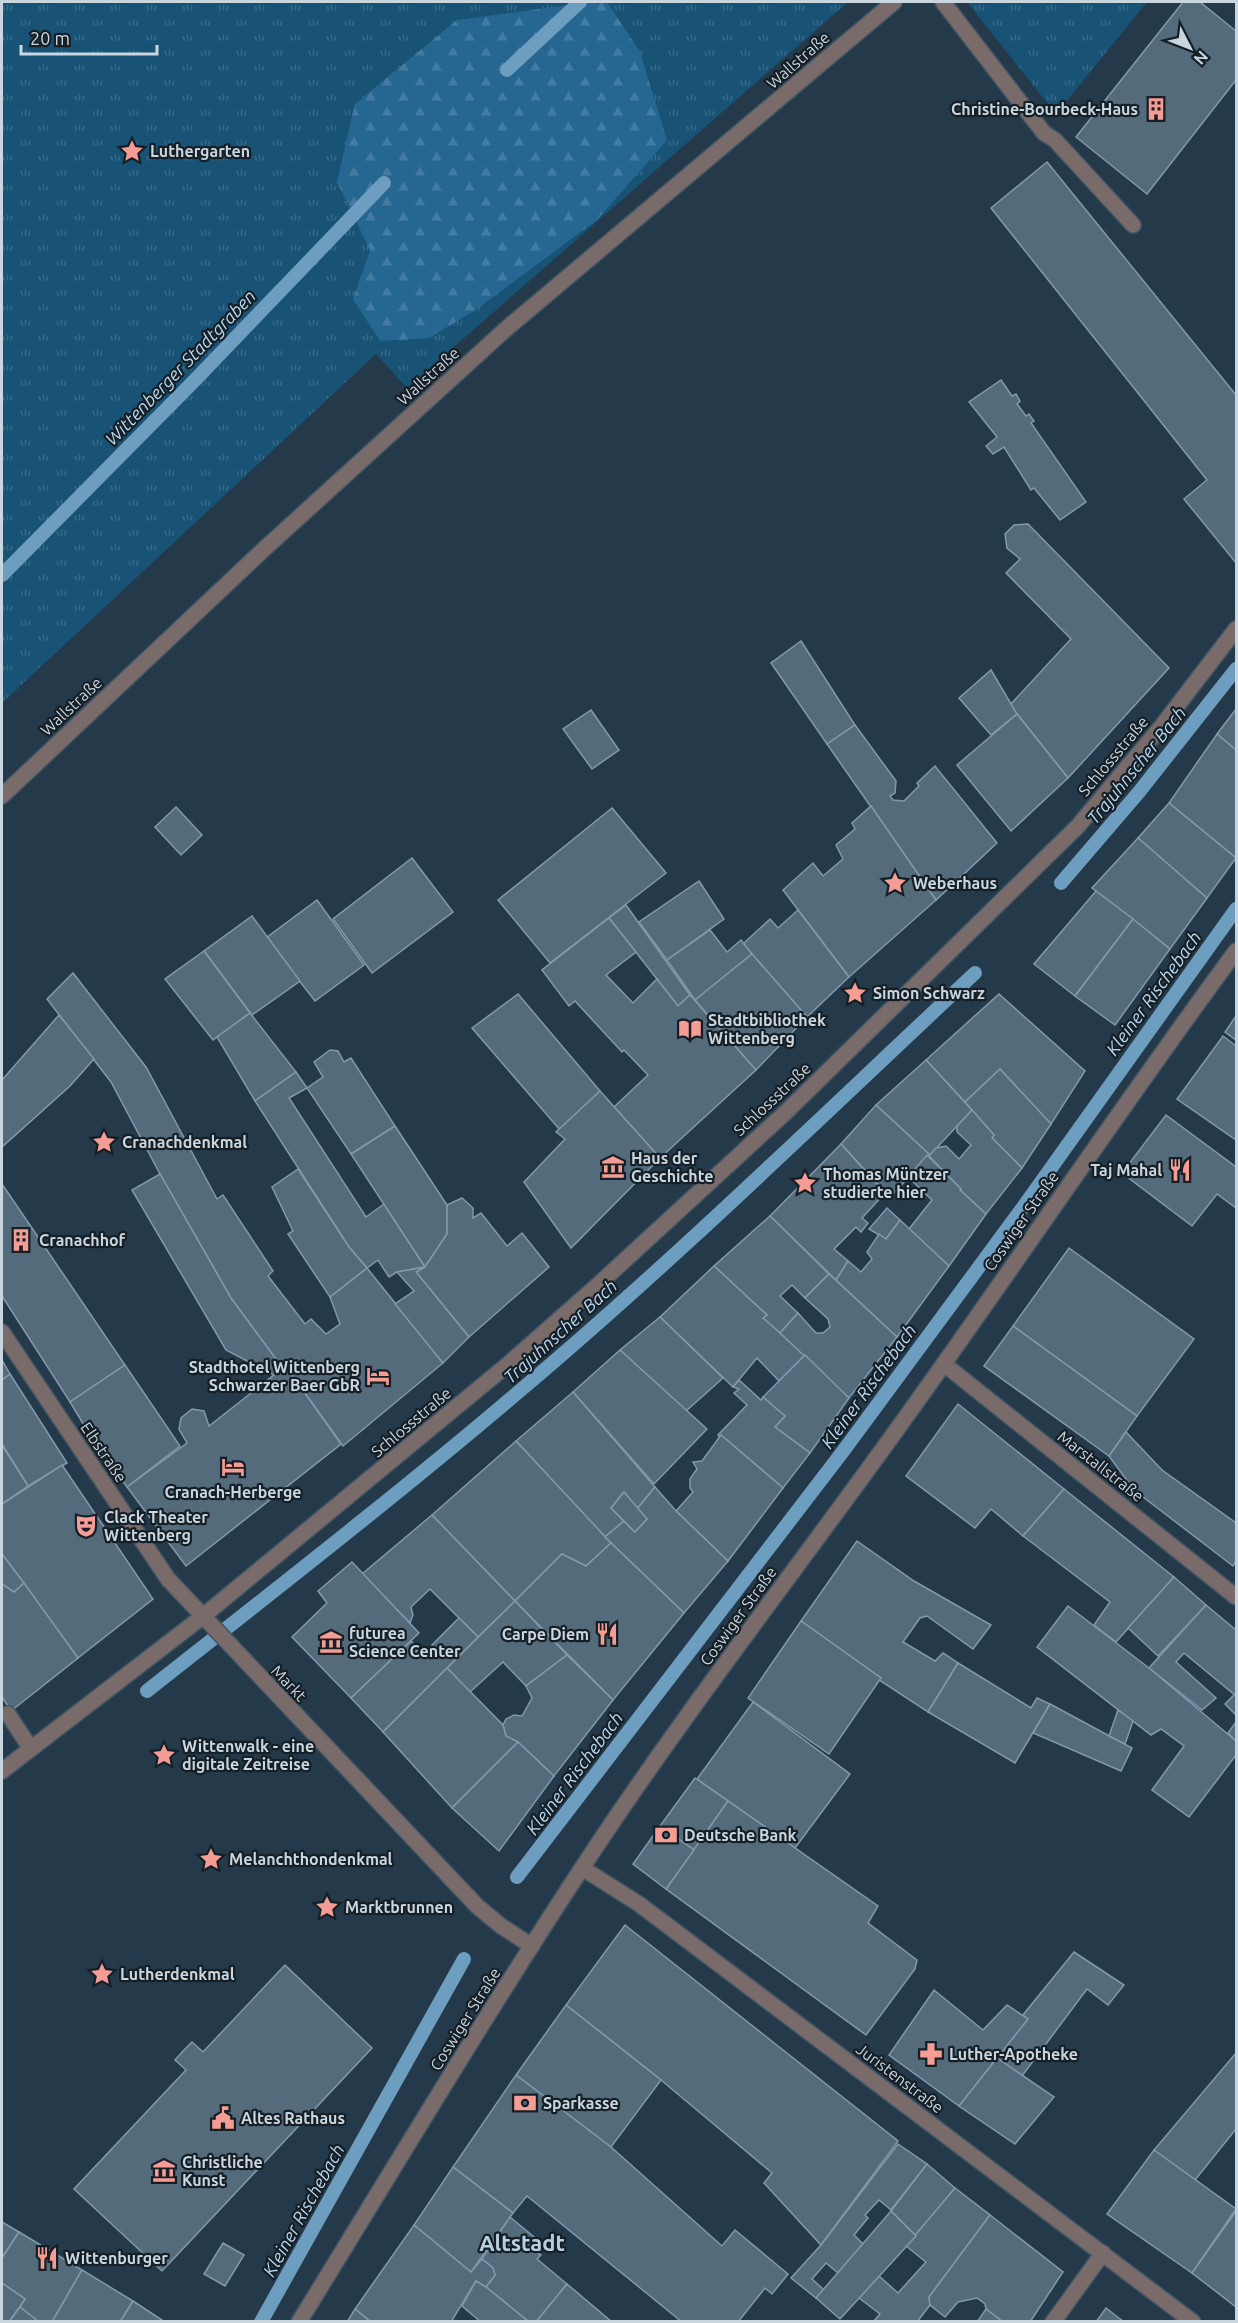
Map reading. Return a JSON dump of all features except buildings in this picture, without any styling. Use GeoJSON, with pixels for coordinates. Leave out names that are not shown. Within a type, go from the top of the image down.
{"type":"FeatureCollection","features":[{"type":"Feature","properties":{"kind":"street","name":"Wallstraße"},"geometry":{"type":"LineString","coordinates":[[2,796],[262,551],[506,329],[894,2]]}},
{"type":"Feature","properties":{"kind":"street"},"geometry":{"type":"LineString","coordinates":[[943,2],[1044,133],[1055,140],[1133,225]]}},
{"type":"Feature","properties":{"kind":"street","name":"Schlossstraße"},"geometry":{"type":"LineString","coordinates":[[202,1617],[506,1366],[600,1283],[832,1068],[1078,826],[1161,727],[1236,628]]}},
{"type":"Feature","properties":{"kind":"street","name":"Coswiger Straße"},"geometry":{"type":"LineString","coordinates":[[299,2322],[582,1868],[757,1619],[944,1364],[1143,1079],[1236,951]]}},
{"type":"Feature","properties":{"kind":"street","name":"Elbstraße"},"geometry":{"type":"LineString","coordinates":[[2,1332],[168,1579],[202,1617]]}},
{"type":"Feature","properties":{"kind":"street","name":"Marstallstraße"},"geometry":{"type":"LineString","coordinates":[[944,1364],[1236,1597]]}},
{"type":"Feature","properties":{"kind":"street"},"geometry":{"type":"LineString","coordinates":[[2,1771],[202,1617]]}},
{"type":"Feature","properties":{"kind":"street","name":"Markt"},"geometry":{"type":"LineString","coordinates":[[202,1617],[477,1906],[501,1926],[532,1946]]}},
{"type":"Feature","properties":{"kind":"street"},"geometry":{"type":"LineString","coordinates":[[8,1714],[31,1749]]}},
{"type":"Feature","properties":{"kind":"street","name":"Juristenstraße"},"geometry":{"type":"LineString","coordinates":[[582,1868],[639,1904],[1193,2322]]}},
{"type":"Feature","properties":{"kind":"street"},"geometry":{"type":"LineString","coordinates":[[1053,2322],[1103,2253]]}},
{"type":"Feature","properties":{"kind":"green space"},"geometry":{"type":"Polygon","coordinates":[[[2,2],[848,2],[407,388],[376,354],[2,703],[2,2]]]}},
{"type":"Feature","properties":{"kind":"green space"},"geometry":{"type":"Polygon","coordinates":[[[591,2],[607,2],[640,52],[667,140],[597,220],[477,309],[429,338],[380,341],[353,299],[370,250],[337,182],[355,104],[457,20],[591,2]]]}},
{"type":"Feature","properties":{"kind":"green space"},"geometry":{"type":"Polygon","coordinates":[[[967,2],[1147,2],[1056,114],[967,2]]]}},
{"type":"Feature","properties":{"kind":"waterway","name":"Wittenberger Stadtgraben"},"geometry":{"type":"LineString","coordinates":[[507,70],[580,2]]}},
{"type":"Feature","properties":{"kind":"waterway","name":"Wittenberger Stadtgraben"},"geometry":{"type":"LineString","coordinates":[[2,575],[194,381],[384,183]]}},
{"type":"Feature","properties":{"kind":"waterway","name":"Trajuhnscher Bach"},"geometry":{"type":"LineString","coordinates":[[1061,883],[1139,792],[1236,669]]}},
{"type":"Feature","properties":{"kind":"waterway","name":"Kleiner Rischebach"},"geometry":{"type":"LineString","coordinates":[[517,1877],[844,1450],[1021,1210],[1236,909]]}},
{"type":"Feature","properties":{"kind":"waterway","name":"Trajuhnscher Bach"},"geometry":{"type":"LineString","coordinates":[[147,1691],[425,1470],[634,1292],[975,973]]}},
{"type":"Feature","properties":{"kind":"waterway","name":"Kleiner Rischebach"},"geometry":{"type":"LineString","coordinates":[[261,2322],[464,1959]]}},
{"type":"Feature","properties":{"kind":"place","name":"Christine-Bourbeck-Haus"},"geometry":{"type":"Point","coordinates":[1156,109]}},
{"type":"Feature","properties":{"kind":"place","name":"Luthergarten"},"geometry":{"type":"Point","coordinates":[132,151]}},
{"type":"Feature","properties":{"kind":"place","name":"Weberhaus"},"geometry":{"type":"Point","coordinates":[895,883]}},
{"type":"Feature","properties":{"kind":"place","name":"Simon Schwarz"},"geometry":{"type":"Point","coordinates":[855,993]}},
{"type":"Feature","properties":{"kind":"place","name":"Stadtbibliothek Wittenberg"},"geometry":{"type":"Point","coordinates":[690,1029]}},
{"type":"Feature","properties":{"kind":"place","name":"Cranachdenkmal"},"geometry":{"type":"Point","coordinates":[104,1142]}},
{"type":"Feature","properties":{"kind":"place","name":"Haus der Geschichte"},"geometry":{"type":"Point","coordinates":[613,1167]}},
{"type":"Feature","properties":{"kind":"place","name":"Taj Mahal"},"geometry":{"type":"Point","coordinates":[1180,1170]}},
{"type":"Feature","properties":{"kind":"place","name":"Thomas Müntzer studierte hier"},"geometry":{"type":"Point","coordinates":[805,1183]}},
{"type":"Feature","properties":{"kind":"place","name":"Cranachhof"},"geometry":{"type":"Point","coordinates":[21,1240]}},
{"type":"Feature","properties":{"kind":"place","name":"Stadthotel Wittenberg Schwarzer Baer GbR"},"geometry":{"type":"Point","coordinates":[378,1376]}},
{"type":"Feature","properties":{"kind":"place","name":"Cranach-Herberge"},"geometry":{"type":"Point","coordinates":[233,1467]}},
{"type":"Feature","properties":{"kind":"place","name":"Clack Theater Wittenberg"},"geometry":{"type":"Point","coordinates":[86,1526]}},
{"type":"Feature","properties":{"kind":"place","name":"Carpe Diem"},"geometry":{"type":"Point","coordinates":[607,1634]}},
{"type":"Feature","properties":{"kind":"place","name":"futurea Science Center"},"geometry":{"type":"Point","coordinates":[331,1642]}},
{"type":"Feature","properties":{"kind":"place","name":"Wittenwalk - eine digitale Zeitreise"},"geometry":{"type":"Point","coordinates":[164,1755]}},
{"type":"Feature","properties":{"kind":"place","name":"Deutsche Bank"},"geometry":{"type":"Point","coordinates":[666,1835]}},
{"type":"Feature","properties":{"kind":"place","name":"Melanchthondenkmal"},"geometry":{"type":"Point","coordinates":[211,1859]}},
{"type":"Feature","properties":{"kind":"place","name":"Marktbrunnen"},"geometry":{"type":"Point","coordinates":[327,1907]}},
{"type":"Feature","properties":{"kind":"place","name":"Lutherdenkmal"},"geometry":{"type":"Point","coordinates":[102,1974]}},
{"type":"Feature","properties":{"kind":"place","name":"Luther-Apotheke"},"geometry":{"type":"Point","coordinates":[931,2054]}},
{"type":"Feature","properties":{"kind":"place","name":"Sparkasse"},"geometry":{"type":"Point","coordinates":[525,2103]}},
{"type":"Feature","properties":{"kind":"place","name":"Altes Rathaus"},"geometry":{"type":"Point","coordinates":[223,2118]}},
{"type":"Feature","properties":{"kind":"place","name":"Christliche Kunst"},"geometry":{"type":"Point","coordinates":[164,2171]}},
{"type":"Feature","properties":{"kind":"place","name":"Wittenburger"},"geometry":{"type":"Point","coordinates":[47,2258]}},
{"type":"Feature","properties":{"kind":"district","name":"Altstadt"},"geometry":{"type":"Point","coordinates":[522,2242]}}]}
